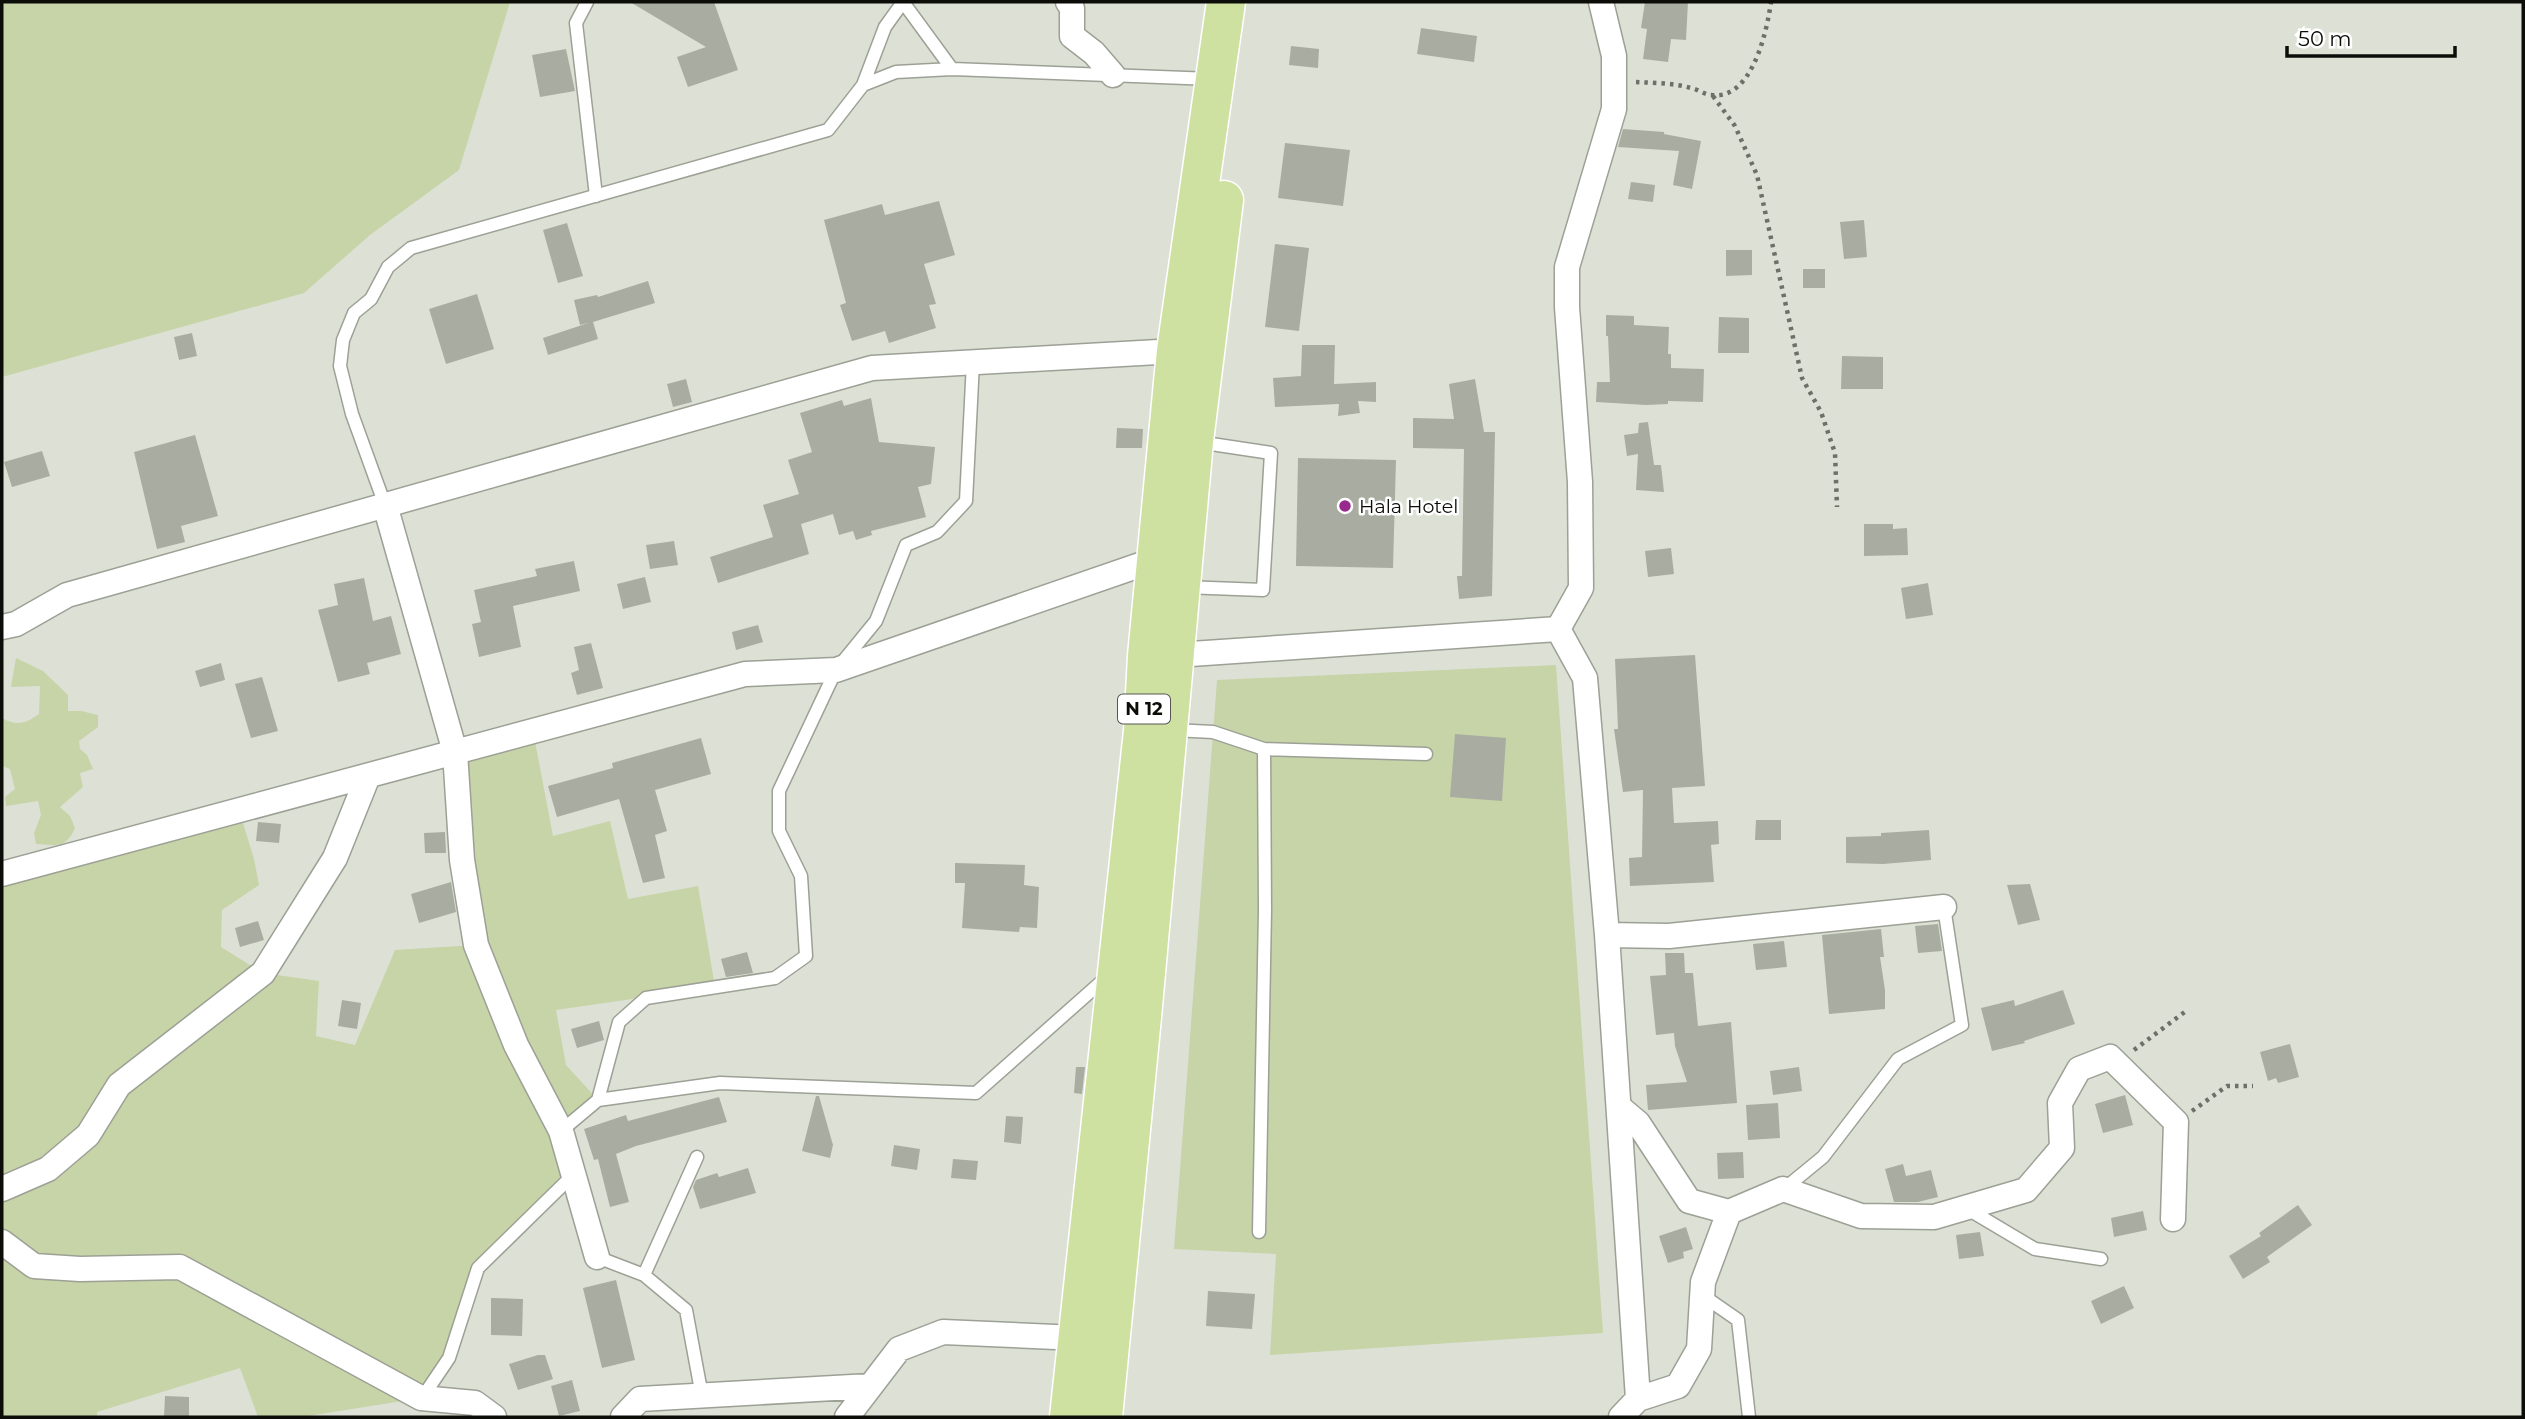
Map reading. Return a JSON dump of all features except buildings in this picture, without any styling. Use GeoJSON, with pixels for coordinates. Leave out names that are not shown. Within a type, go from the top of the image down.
{"type":"FeatureCollection","features":[{"type":"Feature","properties":{"kind":"main road","name":"N 12"},"geometry":{"type":"LineString","coordinates":[[1069,1417],[1117,968],[1139,898],[1169,730],[1182,587],[1170,554],[1176,351],[1226,2]]}},
{"type":"Feature","properties":{"kind":"main road","name":"N 12"},"geometry":{"type":"LineString","coordinates":[[1103,1417],[1139,898],[1143,731],[1170,554],[1194,441],[1249,2]]}},
{"type":"Feature","properties":{"kind":"street"},"geometry":{"type":"LineString","coordinates":[[1068,2],[1072,8],[1072,36],[1094,53],[1113,75]]}},
{"type":"Feature","properties":{"kind":"street"},"geometry":{"type":"LineString","coordinates":[[1558,629],[1581,588],[1580,482],[1567,307],[1567,267],[1614,108],[1614,55],[1601,2]]}},
{"type":"Feature","properties":{"kind":"street"},"geometry":{"type":"LineString","coordinates":[[2,627],[16,624],[67,595],[872,368],[1176,351]]}},
{"type":"Feature","properties":{"kind":"street"},"geometry":{"type":"LineString","coordinates":[[385,505],[455,752],[462,859],[476,946],[516,1045],[561,1130],[597,1257]]}},
{"type":"Feature","properties":{"kind":"street"},"geometry":{"type":"LineString","coordinates":[[2,874],[745,674],[836,670],[1170,554]]}},
{"type":"Feature","properties":{"kind":"street"},"geometry":{"type":"LineString","coordinates":[[1176,654],[1558,629]]}},
{"type":"Feature","properties":{"kind":"street"},"geometry":{"type":"LineString","coordinates":[[1558,629],[1585,678],[1607,935],[1638,1399]]}},
{"type":"Feature","properties":{"kind":"street"},"geometry":{"type":"LineString","coordinates":[[2,1189],[48,1169],[88,1135],[119,1084],[263,973],[335,858],[368,776]]}},
{"type":"Feature","properties":{"kind":"street"},"geometry":{"type":"LineString","coordinates":[[1607,935],[1669,936],[1944,907]]}},
{"type":"Feature","properties":{"kind":"street"},"geometry":{"type":"LineString","coordinates":[[1619,1107],[1638,1123],[1689,1200],[1729,1212],[1783,1189],[1861,1216],[1934,1217],[2026,1190],[2062,1148],[2060,1103],[2079,1069],[2110,1057],[2176,1122],[2173,1219]]}},
{"type":"Feature","properties":{"kind":"street"},"geometry":{"type":"LineString","coordinates":[[1621,1417],[1638,1399],[1678,1386],[1699,1349],[1703,1282],[1729,1212]]}},
{"type":"Feature","properties":{"kind":"street"},"geometry":{"type":"LineString","coordinates":[[2,1242],[34,1266],[80,1269],[180,1266],[421,1398],[475,1403],[494,1417]]}},
{"type":"Feature","properties":{"kind":"street"},"geometry":{"type":"LineString","coordinates":[[847,1417],[899,1349],[943,1332],[1078,1338]]}},
{"type":"Feature","properties":{"kind":"street"},"geometry":{"type":"LineString","coordinates":[[623,1417],[640,1399],[870,1386]]}},
{"type":"Feature","properties":{"kind":"lane"},"geometry":{"type":"LineString","coordinates":[[587,2],[576,23],[596,196]]}},
{"type":"Feature","properties":{"kind":"lane"},"geometry":{"type":"LineString","coordinates":[[385,505],[352,414],[340,366],[343,340],[354,313],[371,299],[388,267],[411,248],[828,130],[863,85],[885,27],[903,2],[952,69]]}},
{"type":"Feature","properties":{"kind":"lane"},"geometry":{"type":"LineString","coordinates":[[863,85],[896,72],[952,69],[1216,79]]}},
{"type":"Feature","properties":{"kind":"lane"},"geometry":{"type":"LineString","coordinates":[[598,1100],[619,1022],[646,998],[775,978],[806,956],[801,876],[779,831],[779,791],[836,670],[876,621],[906,545],[937,532],[967,500],[974,362]]}},
{"type":"Feature","properties":{"kind":"lane"},"geometry":{"type":"LineString","coordinates":[[1182,587],[1263,590],[1271,453],[1194,441]]}},
{"type":"Feature","properties":{"kind":"lane"},"geometry":{"type":"LineString","coordinates":[[1169,730],[1213,732],[1265,749],[1426,754]]}},
{"type":"Feature","properties":{"kind":"lane"},"geometry":{"type":"LineString","coordinates":[[1259,1232],[1265,749]]}},
{"type":"Feature","properties":{"kind":"lane"},"geometry":{"type":"LineString","coordinates":[[1783,1189],[1823,1157],[1898,1059],[1962,1025],[1944,907]]}},
{"type":"Feature","properties":{"kind":"lane"},"geometry":{"type":"LineString","coordinates":[[561,1130],[598,1100],[720,1083],[976,1093],[1117,968]]}},
{"type":"Feature","properties":{"kind":"lane"},"geometry":{"type":"LineString","coordinates":[[644,1275],[697,1157]]}},
{"type":"Feature","properties":{"kind":"lane"},"geometry":{"type":"LineString","coordinates":[[421,1398],[449,1358],[478,1268],[574,1175]]}},
{"type":"Feature","properties":{"kind":"lane"},"geometry":{"type":"LineString","coordinates":[[1966,1208],[2035,1249],[2101,1259]]}},
{"type":"Feature","properties":{"kind":"lane"},"geometry":{"type":"LineString","coordinates":[[597,1257],[644,1275],[686,1310],[702,1396]]}},
{"type":"Feature","properties":{"kind":"lane"},"geometry":{"type":"LineString","coordinates":[[1702,1295],[1738,1320],[1749,1417]]}},
{"type":"Feature","properties":{"kind":"path"},"geometry":{"type":"LineString","coordinates":[[1713,96],[1733,90],[1745,79],[1758,57],[1771,2]]}},
{"type":"Feature","properties":{"kind":"path"},"geometry":{"type":"LineString","coordinates":[[1614,85],[1635,82],[1689,87],[1713,96],[1735,126],[1757,175],[1802,378],[1821,412],[1835,453],[1837,508]]}},
{"type":"Feature","properties":{"kind":"path"},"geometry":{"type":"LineString","coordinates":[[2116,1063],[2186,1011]]}},
{"type":"Feature","properties":{"kind":"path"},"geometry":{"type":"LineString","coordinates":[[2176,1122],[2227,1086],[2253,1086]]}},
{"type":"Feature","properties":{"kind":"green space"},"geometry":{"type":"Polygon","coordinates":[[[2,2],[510,2],[459,170],[370,235],[304,293],[2,377],[2,2]]]}},
{"type":"Feature","properties":{"kind":"green space"},"geometry":{"type":"Polygon","coordinates":[[[16,658],[43,671],[68,695],[68,711],[98,715],[98,727],[79,741],[80,749],[87,755],[93,769],[80,773],[83,787],[60,807],[70,816],[75,828],[68,840],[60,844],[36,844],[34,833],[41,815],[38,801],[6,806],[5,797],[15,789],[10,769],[2,766],[2,718],[21,723],[39,714],[40,686],[11,687],[16,658]]]}},
{"type":"Feature","properties":{"kind":"green space"},"geometry":{"type":"Polygon","coordinates":[[[1556,665],[1603,1333],[1270,1355],[1276,1254],[1174,1249],[1217,680],[1556,665]]]}},
{"type":"Feature","properties":{"kind":"green space"},"geometry":{"type":"Polygon","coordinates":[[[533,731],[553,836],[610,821],[628,899],[698,886],[715,987],[556,1010],[566,1065],[598,1100],[561,1131],[574,1175],[478,1268],[449,1358],[421,1398],[302,1417],[258,1417],[240,1368],[97,1412],[97,1417],[2,1417],[2,874],[239,810],[259,885],[222,910],[221,947],[263,973],[319,981],[316,1036],[355,1045],[395,950],[476,945],[455,752],[533,731]]]}},
{"type":"Feature","properties":{"kind":"place","name":"Hala Hotel"},"geometry":{"type":"Point","coordinates":[1345,506]}}]}
